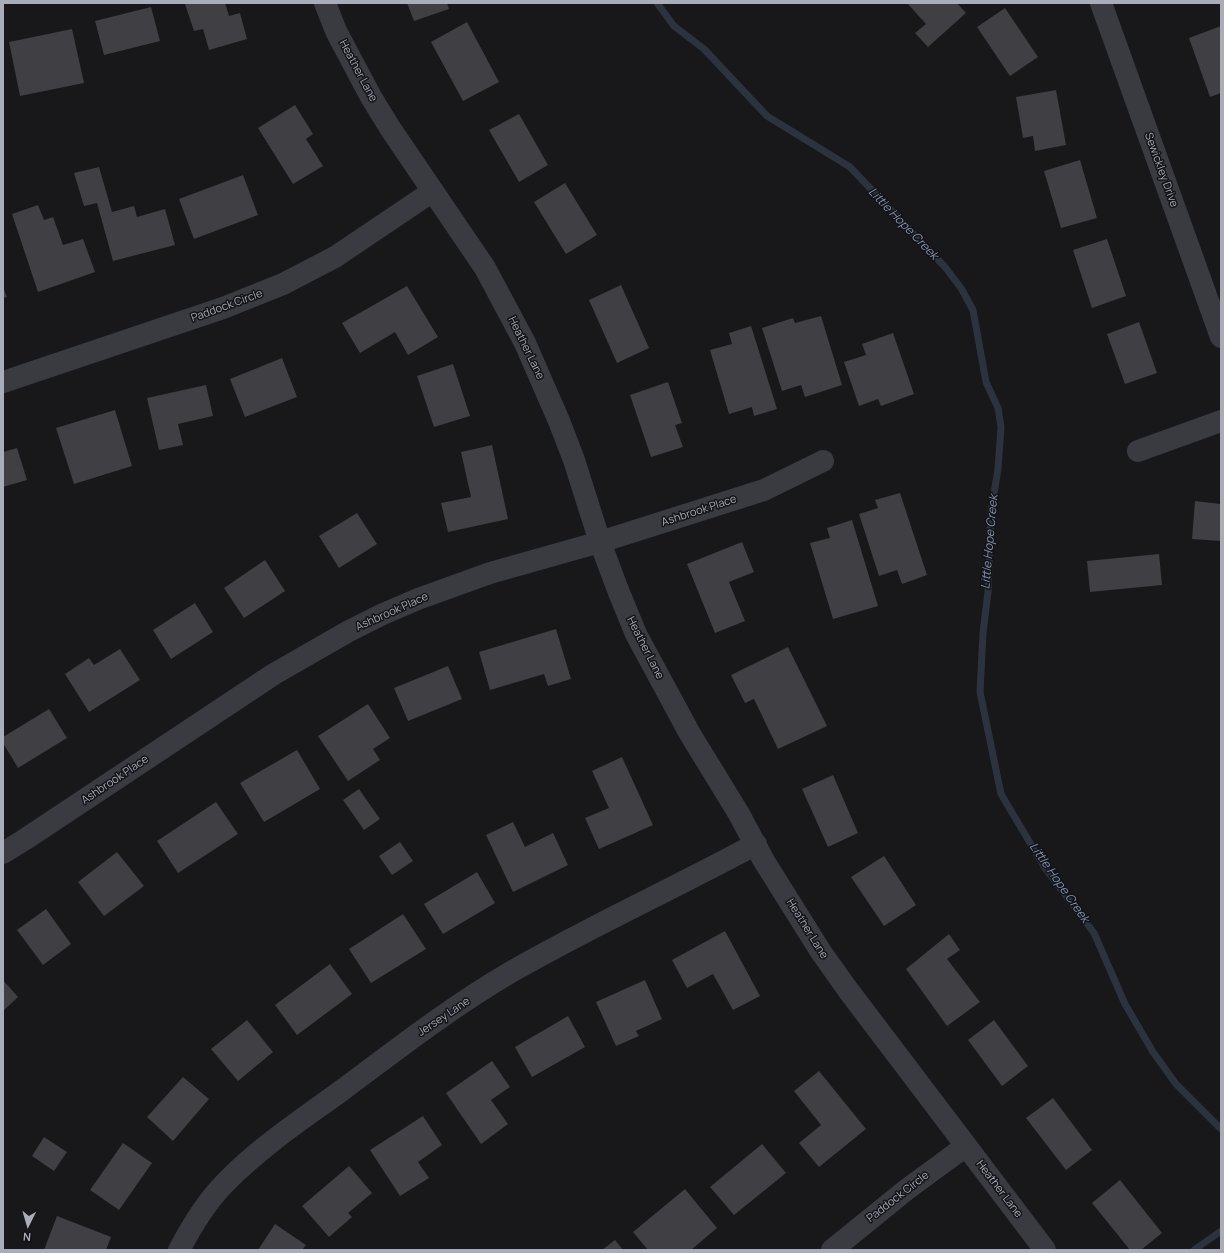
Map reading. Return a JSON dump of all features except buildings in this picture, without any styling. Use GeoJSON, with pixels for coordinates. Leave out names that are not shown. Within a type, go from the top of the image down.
{"type":"FeatureCollection","features":[{"type":"Feature","properties":{"kind":"street","name":"Heather Lane"},"geometry":{"type":"LineString","coordinates":[[325,3],[336,30],[371,97],[390,128],[485,268],[525,343],[559,421],[574,460],[600,542],[636,634],[690,734],[739,814],[764,861],[821,952],[848,990],[1045,1250]]}},
{"type":"Feature","properties":{"kind":"street","name":"Sewickley Drive"},"geometry":{"type":"LineString","coordinates":[[1101,3],[1221,337]]}},
{"type":"Feature","properties":{"kind":"street","name":"Paddock Circle"},"geometry":{"type":"LineString","coordinates":[[3,382],[223,308],[283,284],[335,257],[432,191]]}},
{"type":"Feature","properties":{"kind":"street"},"geometry":{"type":"LineString","coordinates":[[1138,451],[1221,421]]}},
{"type":"Feature","properties":{"kind":"street","name":"Ashbrook Place"},"geometry":{"type":"LineString","coordinates":[[3,852],[24,840],[274,674],[348,631],[418,599],[490,573],[600,542],[764,490],[823,461]]}},
{"type":"Feature","properties":{"kind":"street","name":"Jersey Lane"},"geometry":{"type":"LineString","coordinates":[[179,1250],[196,1219],[224,1183],[258,1153],[428,1026],[510,973],[595,926],[697,876],[756,844]]}},
{"type":"Feature","properties":{"kind":"street","name":"Paddock Circle"},"geometry":{"type":"LineString","coordinates":[[832,1250],[906,1190],[966,1146]]}},
{"type":"Feature","properties":{"kind":"waterway","name":"Little Hope Creek"},"geometry":{"type":"LineString","coordinates":[[657,3],[674,26],[704,49],[767,116],[850,167],[945,267],[961,288],[973,310],[986,382],[998,408],[1001,427],[998,469],[991,512],[988,592],[983,633],[980,692],[1001,794],[1045,868],[1094,933],[1125,1004],[1153,1052],[1176,1084],[1221,1129]]}},
{"type":"Feature","properties":{"kind":"waterway"},"geometry":{"type":"LineString","coordinates":[[1194,1250],[1221,1231]]}}]}
